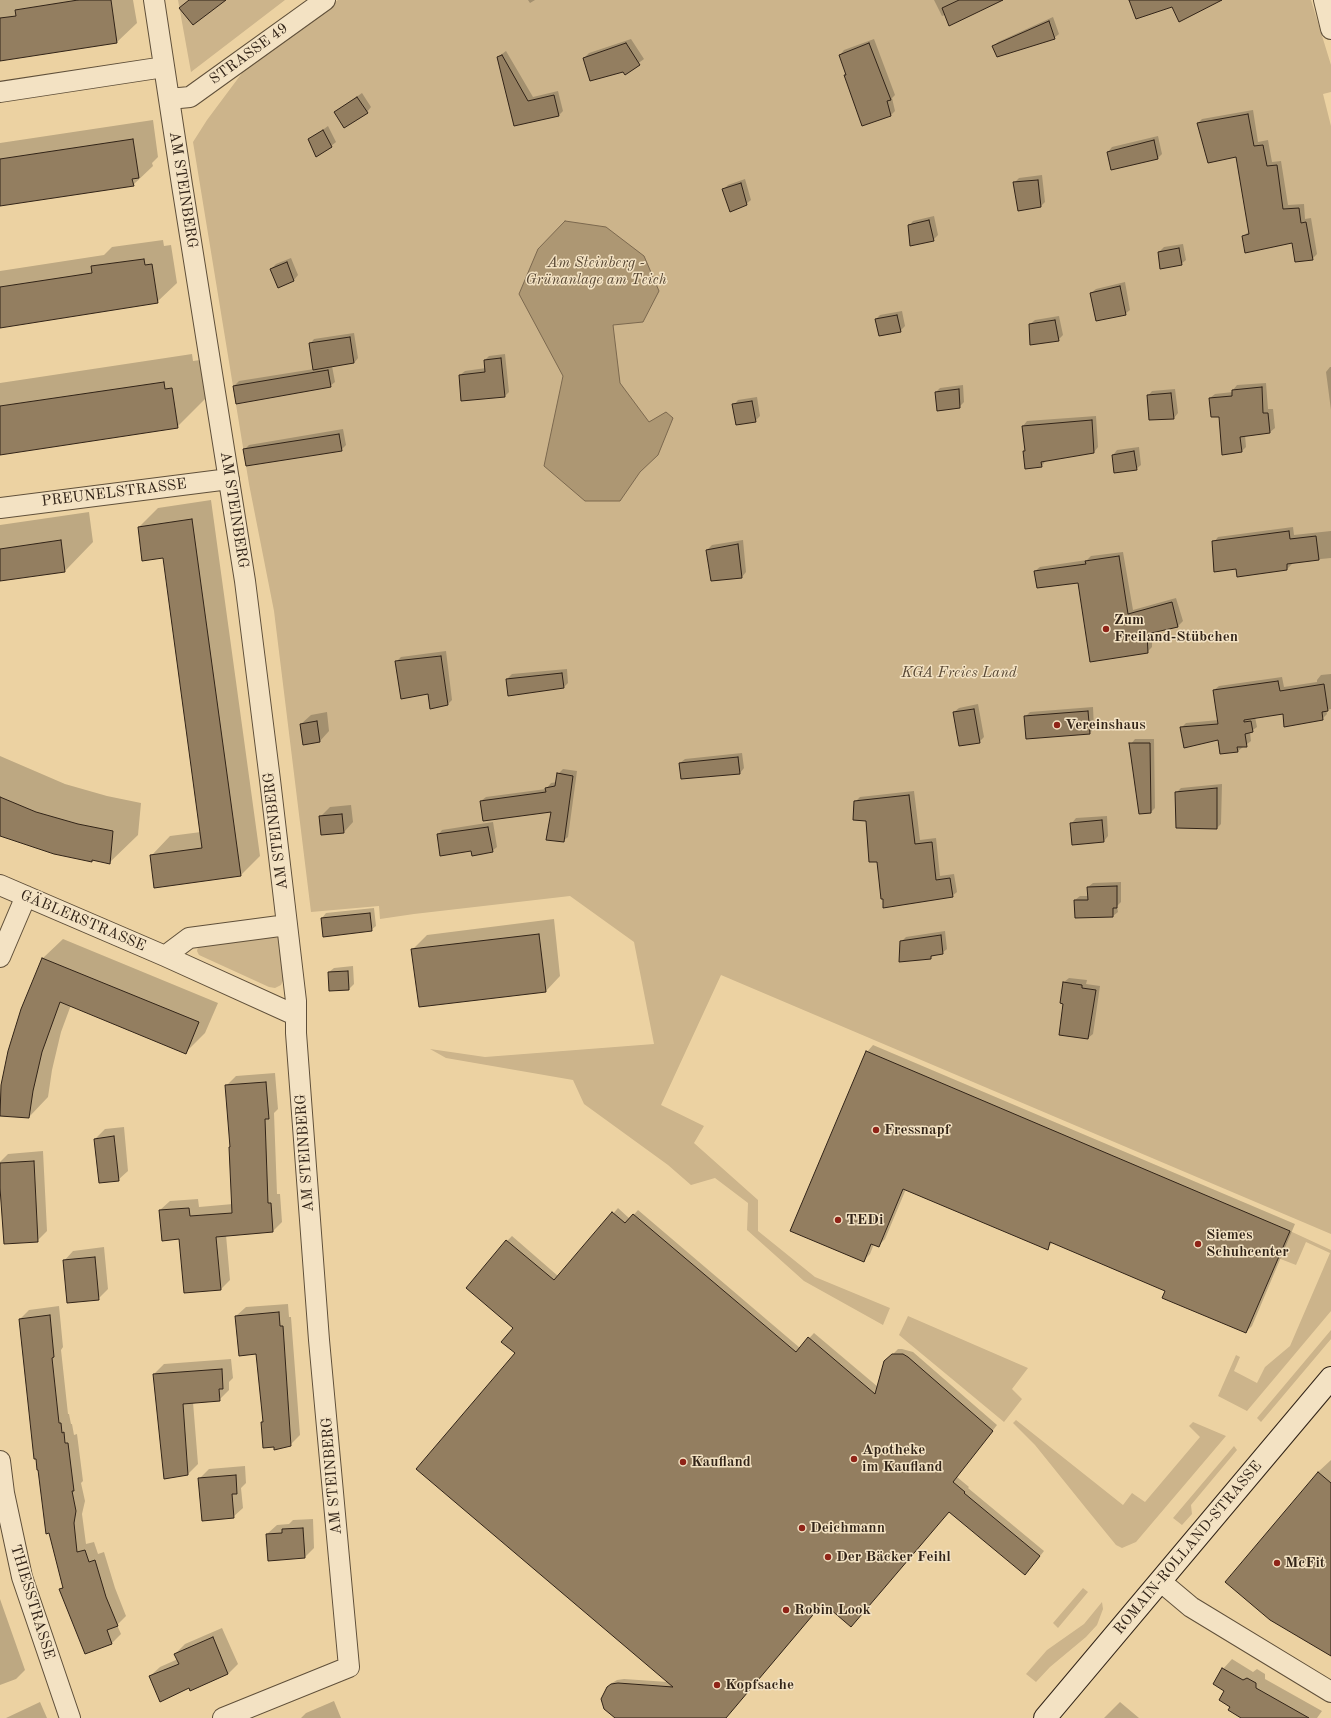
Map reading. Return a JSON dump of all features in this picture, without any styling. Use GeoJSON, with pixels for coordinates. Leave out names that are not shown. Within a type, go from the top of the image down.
{"type":"FeatureCollection","features":[{"type":"Feature","properties":{"kind":"main road","name":"ROMAIN-ROLLAND-STRASSE"},"geometry":{"type":"LineString","coordinates":[[1045,1718],[1331,1378]]}},
{"type":"Feature","properties":{"kind":"street","name":"AM STEINBERG"},"geometry":{"type":"LineString","coordinates":[[154,0],[245,581],[296,1001],[295,1015],[319,1332],[349,1667],[223,1718]]}},
{"type":"Feature","properties":{"kind":"street","name":"STRASSE 49"},"geometry":{"type":"LineString","coordinates":[[169,99],[190,97],[325,0]]}},
{"type":"Feature","properties":{"kind":"street"},"geometry":{"type":"LineString","coordinates":[[1324,0],[1331,29]]}},
{"type":"Feature","properties":{"kind":"street"},"geometry":{"type":"LineString","coordinates":[[0,92],[164,67]]}},
{"type":"Feature","properties":{"kind":"street","name":"PREUNELSTRASSE"},"geometry":{"type":"LineString","coordinates":[[0,508],[229,479]]}},
{"type":"Feature","properties":{"kind":"street","name":"GÄBLERSTRASSE"},"geometry":{"type":"LineString","coordinates":[[0,886],[165,956],[295,1015]]}},
{"type":"Feature","properties":{"kind":"street"},"geometry":{"type":"LineString","coordinates":[[0,957],[26,896]]}},
{"type":"Feature","properties":{"kind":"street","name":"GÄBLERSTRASSE"},"geometry":{"type":"LineString","coordinates":[[165,956],[189,938],[286,925]]}},
{"type":"Feature","properties":{"kind":"street","name":"THIESSTRASSE"},"geometry":{"type":"LineString","coordinates":[[0,1461],[2,1494],[22,1577],[70,1718]]}},
{"type":"Feature","properties":{"kind":"street"},"geometry":{"type":"LineString","coordinates":[[1160,1581],[1191,1607],[1331,1692]]}},
{"type":"Feature","properties":{"kind":"green space"},"geometry":{"type":"Polygon","coordinates":[[[178,0],[285,0],[191,72],[178,0]]]}},
{"type":"Feature","properties":{"kind":"green space","name":"KGA Freies Land"},"geometry":{"type":"Polygon","coordinates":[[[338,0],[1311,0],[1331,65],[1331,92],[1323,94],[1331,126],[1331,1234],[721,975],[661,1105],[704,1126],[694,1143],[758,1200],[758,1231],[815,1277],[890,1308],[883,1325],[804,1281],[747,1230],[748,1203],[715,1178],[691,1185],[668,1165],[584,1104],[573,1080],[446,1058],[430,1049],[485,1057],[654,1044],[634,942],[570,896],[380,919],[379,906],[311,912],[274,611],[249,484],[193,142],[207,120],[245,69],[274,45],[338,0]]]}},
{"type":"Feature","properties":{"kind":"green space"},"geometry":{"type":"Polygon","coordinates":[[[273,936],[280,939],[286,974],[281,985],[275,988],[269,987],[199,955],[197,951],[201,944],[273,936]]]}},
{"type":"Feature","properties":{"kind":"green space"},"geometry":{"type":"Polygon","coordinates":[[[1290,1231],[1331,1250],[1331,1311],[1247,1411],[1218,1396],[1236,1355],[1240,1357],[1234,1371],[1257,1383],[1265,1367],[1290,1346],[1330,1253],[1306,1242],[1296,1265],[1278,1258],[1290,1231]]]}},
{"type":"Feature","properties":{"kind":"green space"},"geometry":{"type":"Polygon","coordinates":[[[908,1316],[1028,1368],[1012,1389],[1022,1399],[1004,1422],[899,1335],[908,1316]]]}},
{"type":"Feature","properties":{"kind":"green space"},"geometry":{"type":"Polygon","coordinates":[[[1331,1330],[1331,1339],[1261,1422],[1257,1418],[1331,1330]]]}},
{"type":"Feature","properties":{"kind":"green space"},"geometry":{"type":"Polygon","coordinates":[[[1016,1420],[1123,1505],[1132,1493],[1145,1502],[1200,1437],[1189,1426],[1193,1422],[1226,1436],[1136,1542],[1122,1548],[1116,1545],[1035,1445],[1013,1423],[1016,1420]]]}},
{"type":"Feature","properties":{"kind":"green space"},"geometry":{"type":"Polygon","coordinates":[[[1234,1446],[1237,1450],[1191,1505],[1192,1514],[1182,1525],[1173,1518],[1234,1446]]]}},
{"type":"Feature","properties":{"kind":"green space"},"geometry":{"type":"Polygon","coordinates":[[[1083,1588],[1088,1592],[1058,1628],[1053,1623],[1083,1588]]]}},
{"type":"Feature","properties":{"kind":"green space"},"geometry":{"type":"Polygon","coordinates":[[[1102,1602],[1103,1609],[1097,1625],[1086,1637],[1050,1667],[1036,1682],[1026,1674],[1047,1650],[1084,1624],[1102,1602]]]}},
{"type":"Feature","properties":{"kind":"shaded area"},"geometry":{"type":"Polygon","coordinates":[[[565,221],[606,227],[644,256],[659,291],[643,322],[613,325],[620,383],[649,422],[666,412],[673,418],[658,455],[640,472],[620,501],[585,501],[544,466],[563,376],[519,294],[538,249],[565,221]]]}},
{"type":"Feature","properties":{"kind":"building"},"geometry":{"type":"Polygon","coordinates":[[[78,0],[111,0],[117,43],[0,61],[0,18],[16,16],[15,10],[78,0]]]}},
{"type":"Feature","properties":{"kind":"building"},"geometry":{"type":"Polygon","coordinates":[[[189,0],[226,0],[193,25],[179,8],[189,0]]]}},
{"type":"Feature","properties":{"kind":"building"},"geometry":{"type":"Polygon","coordinates":[[[959,0],[1003,0],[949,26],[942,8],[959,0]]]}},
{"type":"Feature","properties":{"kind":"building"},"geometry":{"type":"Polygon","coordinates":[[[1129,0],[1222,0],[1179,22],[1172,7],[1136,19],[1129,0]]]}},
{"type":"Feature","properties":{"kind":"building"},"geometry":{"type":"Polygon","coordinates":[[[1049,21],[1055,39],[997,57],[992,46],[1049,21]]]}},
{"type":"Feature","properties":{"kind":"building"},"geometry":{"type":"Polygon","coordinates":[[[626,43],[640,65],[625,75],[623,72],[590,81],[583,58],[626,43]]]}},
{"type":"Feature","properties":{"kind":"building"},"geometry":{"type":"Polygon","coordinates":[[[869,43],[891,100],[887,101],[891,116],[862,126],[844,75],[846,75],[839,55],[869,43]]]}},
{"type":"Feature","properties":{"kind":"building"},"geometry":{"type":"Polygon","coordinates":[[[502,55],[528,101],[554,95],[559,116],[514,126],[497,57],[502,55]]]}},
{"type":"Feature","properties":{"kind":"building"},"geometry":{"type":"Polygon","coordinates":[[[357,97],[368,113],[344,128],[334,112],[357,97]]]}},
{"type":"Feature","properties":{"kind":"building"},"geometry":{"type":"Polygon","coordinates":[[[1248,114],[1254,146],[1263,145],[1267,166],[1277,165],[1283,209],[1299,208],[1301,223],[1306,222],[1313,260],[1295,262],[1292,243],[1245,253],[1242,236],[1249,234],[1236,157],[1208,163],[1197,123],[1248,114]]]}},
{"type":"Feature","properties":{"kind":"building"},"geometry":{"type":"Polygon","coordinates":[[[323,130],[332,147],[316,157],[308,139],[323,130]]]}},
{"type":"Feature","properties":{"kind":"building"},"geometry":{"type":"Polygon","coordinates":[[[133,139],[139,178],[132,179],[134,186],[0,206],[0,159],[133,139]]]}},
{"type":"Feature","properties":{"kind":"building"},"geometry":{"type":"Polygon","coordinates":[[[1154,140],[1158,159],[1111,170],[1107,152],[1154,140]]]}},
{"type":"Feature","properties":{"kind":"building"},"geometry":{"type":"Polygon","coordinates":[[[1038,180],[1041,207],[1018,211],[1013,182],[1038,180]]]}},
{"type":"Feature","properties":{"kind":"building"},"geometry":{"type":"Polygon","coordinates":[[[741,183],[747,205],[730,212],[722,189],[741,183]]]}},
{"type":"Feature","properties":{"kind":"building"},"geometry":{"type":"Polygon","coordinates":[[[929,220],[934,241],[910,246],[908,225],[929,220]]]}},
{"type":"Feature","properties":{"kind":"building"},"geometry":{"type":"Polygon","coordinates":[[[1179,248],[1182,265],[1160,269],[1158,252],[1179,248]]]}},
{"type":"Feature","properties":{"kind":"building"},"geometry":{"type":"Polygon","coordinates":[[[144,259],[145,265],[152,264],[158,303],[0,328],[0,287],[92,273],[91,266],[144,259]]]}},
{"type":"Feature","properties":{"kind":"building"},"geometry":{"type":"Polygon","coordinates":[[[287,262],[294,281],[278,288],[270,269],[287,262]]]}},
{"type":"Feature","properties":{"kind":"building"},"geometry":{"type":"Polygon","coordinates":[[[1120,286],[1126,315],[1096,321],[1090,293],[1120,286]]]}},
{"type":"Feature","properties":{"kind":"building"},"geometry":{"type":"Polygon","coordinates":[[[897,315],[901,332],[879,336],[875,319],[897,315]]]}},
{"type":"Feature","properties":{"kind":"building"},"geometry":{"type":"Polygon","coordinates":[[[1055,320],[1059,341],[1030,345],[1029,324],[1055,320]]]}},
{"type":"Feature","properties":{"kind":"building"},"geometry":{"type":"Polygon","coordinates":[[[350,337],[354,363],[313,370],[309,343],[350,337]]]}},
{"type":"Feature","properties":{"kind":"building"},"geometry":{"type":"Polygon","coordinates":[[[501,358],[505,397],[461,401],[459,375],[485,372],[484,360],[501,358]]]}},
{"type":"Feature","properties":{"kind":"building"},"geometry":{"type":"Polygon","coordinates":[[[328,370],[331,387],[236,404],[233,386],[328,370]]]}},
{"type":"Feature","properties":{"kind":"building"},"geometry":{"type":"Polygon","coordinates":[[[164,382],[165,389],[172,388],[178,428],[0,455],[0,406],[164,382]]]}},
{"type":"Feature","properties":{"kind":"building"},"geometry":{"type":"Polygon","coordinates":[[[1262,387],[1263,413],[1268,413],[1270,433],[1240,437],[1242,452],[1222,455],[1219,417],[1211,417],[1209,398],[1232,396],[1232,390],[1262,387]]]}},
{"type":"Feature","properties":{"kind":"building"},"geometry":{"type":"Polygon","coordinates":[[[959,389],[960,408],[937,411],[935,392],[959,389]]]}},
{"type":"Feature","properties":{"kind":"building"},"geometry":{"type":"Polygon","coordinates":[[[1171,393],[1174,419],[1149,420],[1147,395],[1171,393]]]}},
{"type":"Feature","properties":{"kind":"building"},"geometry":{"type":"Polygon","coordinates":[[[752,401],[756,422],[736,425],[732,404],[752,401]]]}},
{"type":"Feature","properties":{"kind":"building"},"geometry":{"type":"Polygon","coordinates":[[[1092,420],[1094,453],[1041,462],[1042,467],[1025,469],[1023,451],[1025,451],[1022,426],[1092,420]]]}},
{"type":"Feature","properties":{"kind":"building"},"geometry":{"type":"Polygon","coordinates":[[[339,434],[342,451],[246,466],[243,449],[339,434]]]}},
{"type":"Feature","properties":{"kind":"building"},"geometry":{"type":"Polygon","coordinates":[[[1134,451],[1137,470],[1114,473],[1112,455],[1134,451]]]}},
{"type":"Feature","properties":{"kind":"building"},"geometry":{"type":"Polygon","coordinates":[[[192,519],[241,876],[154,888],[150,855],[202,848],[163,558],[142,561],[138,527],[192,519]]]}},
{"type":"Feature","properties":{"kind":"building"},"geometry":{"type":"Polygon","coordinates":[[[1289,531],[1290,539],[1316,536],[1319,560],[1287,564],[1287,570],[1237,577],[1236,569],[1214,572],[1212,541],[1289,531]]]}},
{"type":"Feature","properties":{"kind":"building"},"geometry":{"type":"Polygon","coordinates":[[[61,540],[65,572],[0,581],[0,549],[61,540]]]}},
{"type":"Feature","properties":{"kind":"building"},"geometry":{"type":"Polygon","coordinates":[[[738,544],[742,578],[711,581],[706,550],[738,544]]]}},
{"type":"Feature","properties":{"kind":"building"},"geometry":{"type":"Polygon","coordinates":[[[1119,556],[1128,614],[1172,602],[1178,627],[1147,634],[1148,653],[1090,662],[1078,583],[1037,588],[1034,571],[1086,564],[1085,561],[1119,556]]]}},
{"type":"Feature","properties":{"kind":"building"},"geometry":{"type":"Polygon","coordinates":[[[441,656],[448,705],[430,709],[428,694],[401,699],[395,661],[441,656]]]}},
{"type":"Feature","properties":{"kind":"building"},"geometry":{"type":"Polygon","coordinates":[[[562,673],[564,688],[508,696],[506,679],[562,673]]]}},
{"type":"Feature","properties":{"kind":"building"},"geometry":{"type":"Polygon","coordinates":[[[1278,681],[1280,691],[1324,684],[1328,711],[1322,712],[1323,720],[1284,727],[1283,714],[1244,720],[1244,722],[1251,721],[1253,732],[1245,734],[1247,747],[1237,747],[1238,752],[1220,754],[1218,740],[1184,748],[1180,727],[1218,724],[1213,690],[1278,681]]]}},
{"type":"Feature","properties":{"kind":"building"},"geometry":{"type":"Polygon","coordinates":[[[974,709],[980,743],[959,746],[953,712],[974,709]]]}},
{"type":"Feature","properties":{"kind":"building","name":"Vereinshaus"},"geometry":{"type":"Polygon","coordinates":[[[1088,711],[1090,734],[1026,739],[1024,716],[1088,711]]]}},
{"type":"Feature","properties":{"kind":"building"},"geometry":{"type":"Polygon","coordinates":[[[317,721],[320,742],[303,745],[300,724],[317,721]]]}},
{"type":"Feature","properties":{"kind":"building"},"geometry":{"type":"Polygon","coordinates":[[[1129,743],[1150,743],[1151,813],[1139,814],[1129,743]]]}},
{"type":"Feature","properties":{"kind":"building"},"geometry":{"type":"Polygon","coordinates":[[[738,757],[740,774],[681,779],[679,763],[738,757]]]}},
{"type":"Feature","properties":{"kind":"building"},"geometry":{"type":"Polygon","coordinates":[[[557,773],[573,776],[564,842],[546,840],[551,812],[483,821],[480,801],[546,792],[545,788],[555,786],[557,773]]]}},
{"type":"Feature","properties":{"kind":"building"},"geometry":{"type":"Polygon","coordinates":[[[1217,788],[1217,829],[1176,828],[1175,792],[1217,788]]]}},
{"type":"Feature","properties":{"kind":"building"},"geometry":{"type":"Polygon","coordinates":[[[909,795],[915,844],[932,842],[936,880],[950,878],[953,897],[883,908],[877,862],[869,862],[866,821],[853,820],[854,801],[909,795]]]}},
{"type":"Feature","properties":{"kind":"building"},"geometry":{"type":"Polygon","coordinates":[[[0,797],[36,812],[78,824],[113,831],[110,864],[54,854],[0,836],[0,797]]]}},
{"type":"Feature","properties":{"kind":"building"},"geometry":{"type":"Polygon","coordinates":[[[342,814],[344,833],[321,835],[319,816],[342,814]]]}},
{"type":"Feature","properties":{"kind":"building"},"geometry":{"type":"Polygon","coordinates":[[[1102,820],[1104,842],[1072,845],[1070,823],[1102,820]]]}},
{"type":"Feature","properties":{"kind":"building"},"geometry":{"type":"Polygon","coordinates":[[[488,827],[493,852],[472,856],[471,851],[440,856],[437,834],[488,827]]]}},
{"type":"Feature","properties":{"kind":"building"},"geometry":{"type":"Polygon","coordinates":[[[1117,886],[1117,908],[1113,908],[1113,917],[1075,918],[1074,900],[1088,900],[1087,887],[1117,886]]]}},
{"type":"Feature","properties":{"kind":"building"},"geometry":{"type":"Polygon","coordinates":[[[370,913],[372,931],[323,937],[321,918],[370,913]]]}},
{"type":"Feature","properties":{"kind":"building"},"geometry":{"type":"Polygon","coordinates":[[[539,934],[546,992],[419,1007],[411,949],[539,934]]]}},
{"type":"Feature","properties":{"kind":"building"},"geometry":{"type":"Polygon","coordinates":[[[941,935],[943,954],[931,956],[931,959],[899,962],[900,941],[941,935]]]}},
{"type":"Feature","properties":{"kind":"building"},"geometry":{"type":"Polygon","coordinates":[[[42,958],[199,1022],[186,1054],[60,1002],[42,1052],[33,1091],[29,1118],[0,1116],[1,1085],[8,1051],[21,1009],[42,958]]]}},
{"type":"Feature","properties":{"kind":"building"},"geometry":{"type":"Polygon","coordinates":[[[348,971],[349,990],[329,991],[328,972],[348,971]]]}},
{"type":"Feature","properties":{"kind":"building"},"geometry":{"type":"Polygon","coordinates":[[[1063,982],[1082,985],[1082,988],[1096,990],[1088,1039],[1059,1035],[1063,1004],[1060,1003],[1063,982]]]}},
{"type":"Feature","properties":{"kind":"building"},"geometry":{"type":"Polygon","coordinates":[[[866,1051],[1290,1231],[1246,1333],[1162,1298],[1165,1291],[1050,1242],[1048,1250],[903,1189],[879,1247],[871,1244],[864,1262],[790,1231],[866,1051]]]}},
{"type":"Feature","properties":{"kind":"building"},"geometry":{"type":"Polygon","coordinates":[[[266,1082],[269,1119],[265,1119],[268,1203],[271,1203],[273,1232],[216,1237],[221,1290],[184,1293],[179,1239],[162,1241],[159,1210],[189,1208],[190,1216],[232,1213],[230,1147],[225,1085],[266,1082]]]}},
{"type":"Feature","properties":{"kind":"building"},"geometry":{"type":"Polygon","coordinates":[[[114,1136],[119,1181],[99,1183],[94,1139],[114,1136]]]}},
{"type":"Feature","properties":{"kind":"building"},"geometry":{"type":"Polygon","coordinates":[[[34,1161],[38,1242],[4,1244],[0,1188],[0,1163],[34,1161]]]}},
{"type":"Feature","properties":{"kind":"building","name":"Kaufland"},"geometry":{"type":"Polygon","coordinates":[[[612,1212],[625,1223],[633,1214],[796,1352],[808,1337],[875,1394],[884,1361],[892,1354],[903,1354],[993,1431],[953,1482],[965,1492],[964,1493],[1040,1556],[1025,1575],[949,1512],[851,1627],[823,1603],[726,1718],[615,1718],[604,1709],[601,1699],[607,1687],[611,1684],[618,1683],[673,1687],[416,1469],[515,1353],[501,1342],[513,1328],[466,1288],[506,1240],[554,1280],[612,1212]]]}},
{"type":"Feature","properties":{"kind":"building"},"geometry":{"type":"Polygon","coordinates":[[[95,1257],[99,1300],[67,1303],[63,1260],[95,1257]]]}},
{"type":"Feature","properties":{"kind":"building"},"geometry":{"type":"Polygon","coordinates":[[[279,1312],[280,1326],[283,1326],[291,1446],[274,1450],[274,1447],[263,1448],[261,1422],[263,1422],[256,1354],[239,1356],[235,1316],[279,1312]]]}},
{"type":"Feature","properties":{"kind":"building"},"geometry":{"type":"Polygon","coordinates":[[[50,1315],[54,1357],[52,1358],[59,1423],[61,1423],[62,1433],[64,1432],[65,1443],[68,1443],[74,1491],[72,1491],[76,1511],[74,1523],[77,1552],[85,1550],[89,1562],[95,1560],[106,1597],[118,1626],[107,1630],[112,1644],[85,1654],[59,1589],[63,1588],[49,1533],[46,1534],[38,1470],[36,1459],[34,1459],[19,1319],[50,1315]]]}},
{"type":"Feature","properties":{"kind":"building"},"geometry":{"type":"Polygon","coordinates":[[[222,1369],[223,1389],[219,1389],[220,1401],[183,1404],[188,1475],[164,1479],[153,1374],[222,1369]]]}},
{"type":"Feature","properties":{"kind":"building","name":"McFit"},"geometry":{"type":"Polygon","coordinates":[[[1318,1472],[1331,1483],[1331,1656],[1270,1620],[1225,1582],[1318,1472]]]}},
{"type":"Feature","properties":{"kind":"building"},"geometry":{"type":"Polygon","coordinates":[[[236,1475],[237,1494],[232,1494],[234,1518],[202,1521],[198,1478],[236,1475]]]}},
{"type":"Feature","properties":{"kind":"building"},"geometry":{"type":"Polygon","coordinates":[[[303,1528],[305,1558],[268,1561],[266,1534],[282,1533],[282,1529],[303,1528]]]}},
{"type":"Feature","properties":{"kind":"building"},"geometry":{"type":"Polygon","coordinates":[[[213,1637],[228,1674],[190,1691],[189,1688],[160,1702],[149,1676],[179,1664],[174,1654],[213,1637]]]}},
{"type":"Feature","properties":{"kind":"building"},"geometry":{"type":"Polygon","coordinates":[[[1222,1668],[1243,1680],[1247,1678],[1256,1683],[1256,1688],[1309,1718],[1241,1718],[1228,1710],[1230,1707],[1219,1700],[1224,1691],[1213,1684],[1222,1668]]]}},
{"type":"Feature","properties":{"kind":"place","name":"Zum Freiland-Stübchen"},"geometry":{"type":"Point","coordinates":[1106,629]}},
{"type":"Feature","properties":{"kind":"place","name":"Vereinshaus"},"geometry":{"type":"Point","coordinates":[1057,725]}},
{"type":"Feature","properties":{"kind":"place","name":"Fressnapf"},"geometry":{"type":"Point","coordinates":[876,1130]}},
{"type":"Feature","properties":{"kind":"place","name":"TEDi"},"geometry":{"type":"Point","coordinates":[838,1220]}},
{"type":"Feature","properties":{"kind":"place","name":"Siemes Schuhcenter"},"geometry":{"type":"Point","coordinates":[1198,1244]}},
{"type":"Feature","properties":{"kind":"place","name":"Apotheke im Kaufland"},"geometry":{"type":"Point","coordinates":[854,1459]}},
{"type":"Feature","properties":{"kind":"place","name":"Kaufland"},"geometry":{"type":"Point","coordinates":[683,1462]}},
{"type":"Feature","properties":{"kind":"place","name":"Deichmann"},"geometry":{"type":"Point","coordinates":[802,1528]}},
{"type":"Feature","properties":{"kind":"place","name":"Der Bäcker Feihl"},"geometry":{"type":"Point","coordinates":[828,1557]}},
{"type":"Feature","properties":{"kind":"place","name":"McFit"},"geometry":{"type":"Point","coordinates":[1277,1563]}},
{"type":"Feature","properties":{"kind":"place","name":"Robin Look"},"geometry":{"type":"Point","coordinates":[786,1610]}},
{"type":"Feature","properties":{"kind":"place","name":"Kopfsache"},"geometry":{"type":"Point","coordinates":[717,1685]}},
{"type":"Feature","properties":{"kind":"park label","name":"Am Steinberg - Grünanlage am Teich"},"geometry":{"type":"Point","coordinates":[596,272]}}]}
